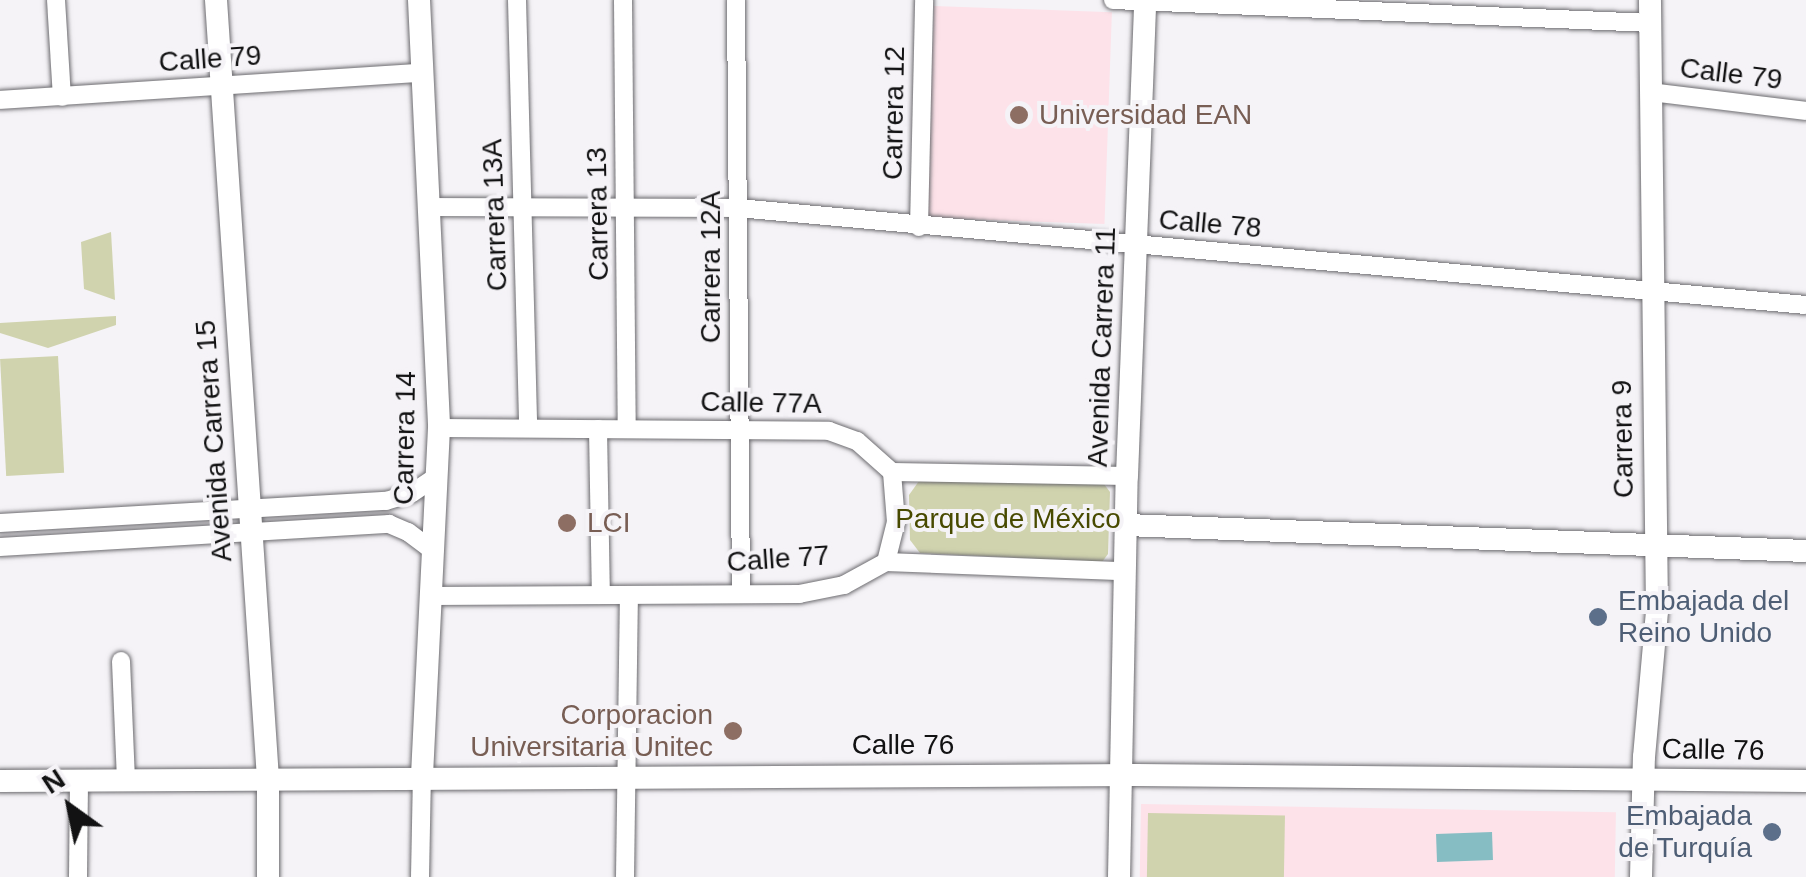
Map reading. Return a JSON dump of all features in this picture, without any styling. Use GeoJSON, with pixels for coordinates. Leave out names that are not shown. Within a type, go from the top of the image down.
{"type":"FeatureCollection","features":[{"type":"Feature","properties":{"kind":"main road","name":"Avenida Carrera 15"},"geometry":{"type":"LineString","coordinates":[[216,0],[268,779],[268,877]]}},
{"type":"Feature","properties":{"kind":"main road","name":"Carrera 14"},"geometry":{"type":"LineString","coordinates":[[420,0],[439,428],[422,778]]}},
{"type":"Feature","properties":{"kind":"main road","name":"Avenida Carrera 11"},"geometry":{"type":"LineString","coordinates":[[1119,877],[1124,571],[1145,1]]}},
{"type":"Feature","properties":{"kind":"main road","name":"Carrera 9"},"geometry":{"type":"LineString","coordinates":[[1641,877],[1643,779],[1655,646],[1650,11]]}},
{"type":"Feature","properties":{"kind":"main road"},"geometry":{"type":"LineString","coordinates":[[1126,525],[1806,551]]}},
{"type":"Feature","properties":{"kind":"main road","name":"Calle 76"},"geometry":{"type":"LineString","coordinates":[[0,782],[1121,775],[1806,781]]}},
{"type":"Feature","properties":{"kind":"street"},"geometry":{"type":"LineString","coordinates":[[56,0],[62,97]]}},
{"type":"Feature","properties":{"kind":"street","name":"Carrera 13A"},"geometry":{"type":"LineString","coordinates":[[517,0],[528,428]]}},
{"type":"Feature","properties":{"kind":"street","name":"Carrera 13"},"geometry":{"type":"LineString","coordinates":[[622,0],[627,428]]}},
{"type":"Feature","properties":{"kind":"street","name":"Carrera 12A"},"geometry":{"type":"LineString","coordinates":[[736,0],[741,594]]}},
{"type":"Feature","properties":{"kind":"street","name":"Carrera 12"},"geometry":{"type":"LineString","coordinates":[[919,226],[924,0]]}},
{"type":"Feature","properties":{"kind":"street"},"geometry":{"type":"LineString","coordinates":[[1112,0],[1650,11]]}},
{"type":"Feature","properties":{"kind":"street","name":"Calle 79"},"geometry":{"type":"LineString","coordinates":[[0,100],[423,73]]}},
{"type":"Feature","properties":{"kind":"street","name":"Calle 79"},"geometry":{"type":"LineString","coordinates":[[1650,92],[1806,110]]}},
{"type":"Feature","properties":{"kind":"street","name":"Calle 78"},"geometry":{"type":"LineString","coordinates":[[429,207],[626,204],[738,208],[1806,304]]}},
{"type":"Feature","properties":{"kind":"street","name":"Calle 77A"},"geometry":{"type":"LineString","coordinates":[[439,428],[840,432],[870,449],[892,472]]}},
{"type":"Feature","properties":{"kind":"street"},"geometry":{"type":"LineString","coordinates":[[598,428],[601,595]]}},
{"type":"Feature","properties":{"kind":"street"},"geometry":{"type":"LineString","coordinates":[[1124,571],[886,562],[896,522],[892,472],[1127,476]]}},
{"type":"Feature","properties":{"kind":"street"},"geometry":{"type":"LineString","coordinates":[[0,523],[386,501],[412,493],[437,476]]}},
{"type":"Feature","properties":{"kind":"street"},"geometry":{"type":"LineString","coordinates":[[0,548],[388,524],[408,532],[433,552]]}},
{"type":"Feature","properties":{"kind":"street","name":"Calle 77"},"geometry":{"type":"LineString","coordinates":[[430,596],[800,594],[844,585],[886,562]]}},
{"type":"Feature","properties":{"kind":"street"},"geometry":{"type":"LineString","coordinates":[[625,877],[628,595]]}},
{"type":"Feature","properties":{"kind":"street"},"geometry":{"type":"LineString","coordinates":[[121,661],[126,780]]}},
{"type":"Feature","properties":{"kind":"street","name":"Carrera 14"},"geometry":{"type":"LineString","coordinates":[[420,877],[422,778]]}},
{"type":"Feature","properties":{"kind":"street"},"geometry":{"type":"LineString","coordinates":[[78,877],[79,781]]}},
{"type":"Feature","properties":{"kind":"shaded area","name":"Universidad EAN"},"geometry":{"type":"Polygon","coordinates":[[[934,6],[1112,12],[1104,224],[927,218],[934,6]]]}},
{"type":"Feature","properties":{"kind":"shaded area"},"geometry":{"type":"Polygon","coordinates":[[[1141,804],[1616,812],[1615,877],[1140,877],[1141,804]]]}},
{"type":"Feature","properties":{"kind":"green space"},"geometry":{"type":"Polygon","coordinates":[[[111,232],[115,300],[84,289],[81,242],[111,232]]]}},
{"type":"Feature","properties":{"kind":"green space"},"geometry":{"type":"Polygon","coordinates":[[[116,316],[116,325],[48,348],[0,333],[0,323],[116,316]]]}},
{"type":"Feature","properties":{"kind":"green space"},"geometry":{"type":"Polygon","coordinates":[[[58,356],[64,473],[6,476],[0,359],[58,356]]]}},
{"type":"Feature","properties":{"kind":"green space","name":"Parque de México"},"geometry":{"type":"Polygon","coordinates":[[[919,481],[1104,484],[1110,492],[1108,554],[1102,562],[920,553],[910,540],[909,495],[919,481]]]}},
{"type":"Feature","properties":{"kind":"green space"},"geometry":{"type":"Polygon","coordinates":[[[1148,813],[1285,815],[1284,877],[1147,877],[1148,813]]]}},
{"type":"Feature","properties":{"kind":"water"},"geometry":{"type":"Polygon","coordinates":[[[1492,832],[1493,860],[1437,862],[1436,834],[1492,832]]]}},
{"type":"Feature","properties":{"kind":"place","name":"Universidad EAN"},"geometry":{"type":"Point","coordinates":[1019,115]}},
{"type":"Feature","properties":{"kind":"place","name":"LCI"},"geometry":{"type":"Point","coordinates":[567,523]}},
{"type":"Feature","properties":{"kind":"place","name":"Embajada del Reino Unido"},"geometry":{"type":"Point","coordinates":[1598,617]}},
{"type":"Feature","properties":{"kind":"place","name":"Corporacion Universitaria Unitec"},"geometry":{"type":"Point","coordinates":[733,731]}},
{"type":"Feature","properties":{"kind":"place","name":"Embajada de Turquía"},"geometry":{"type":"Point","coordinates":[1772,832]}}]}
